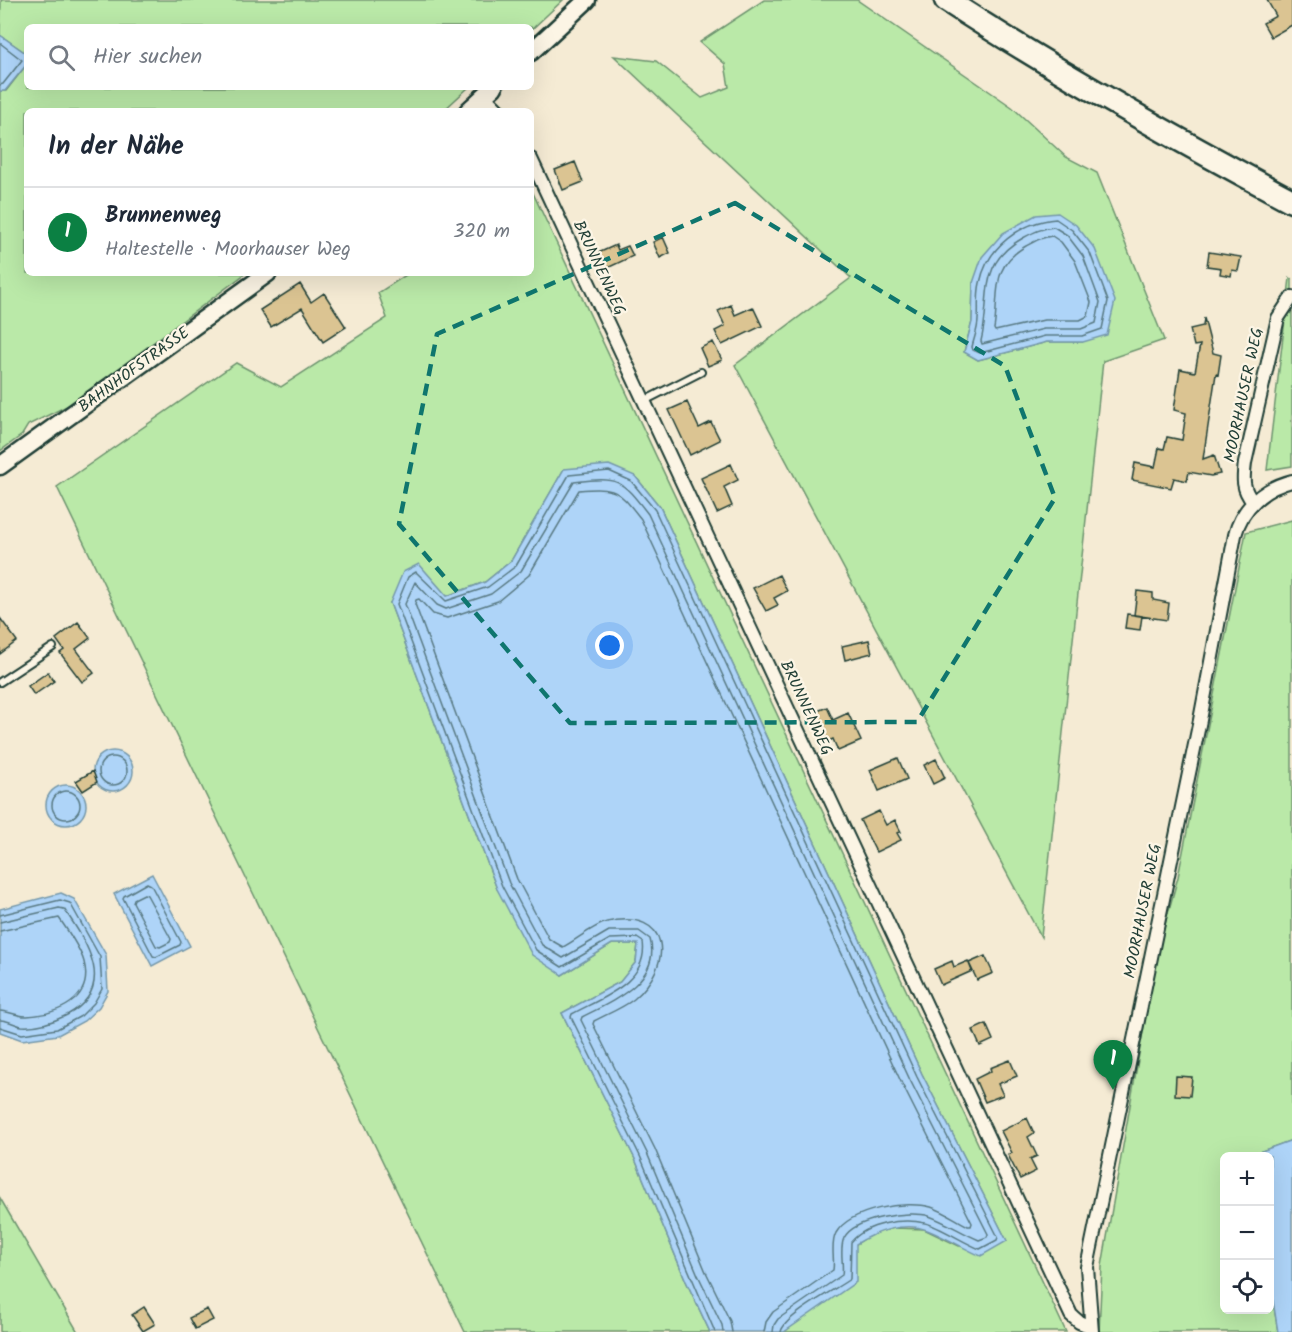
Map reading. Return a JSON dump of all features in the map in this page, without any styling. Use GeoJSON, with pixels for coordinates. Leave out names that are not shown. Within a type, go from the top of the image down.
{"type":"FeatureCollection","features":[{"type":"Feature","properties":{"kind":"highway"},"geometry":{"type":"LineString","coordinates":[[946,0],[1095,93],[1292,201]]}},
{"type":"Feature","properties":{"kind":"street"},"geometry":{"type":"LineString","coordinates":[[534,49],[587,0]]}},
{"type":"Feature","properties":{"kind":"street"},"geometry":{"type":"LineString","coordinates":[[471,108],[489,91],[498,108]]}},
{"type":"Feature","properties":{"kind":"street","name":"BRUNNENWEG"},"geometry":{"type":"LineString","coordinates":[[534,165],[1071,1316],[1091,1330]]}},
{"type":"Feature","properties":{"kind":"street","name":"BAHNHOFSTRASSE"},"geometry":{"type":"LineString","coordinates":[[0,466],[264,276]]}},
{"type":"Feature","properties":{"kind":"street","name":"MOORHAUSER WEG"},"geometry":{"type":"LineString","coordinates":[[1253,502],[1243,484],[1245,463],[1278,318],[1292,297]]}},
{"type":"Feature","properties":{"kind":"street","name":"MOORHAUSER WEG"},"geometry":{"type":"LineString","coordinates":[[1091,1330],[1087,1267],[1200,720],[1235,535],[1240,520],[1253,502],[1272,488],[1292,481]]}},
{"type":"Feature","properties":{"kind":"lane"},"geometry":{"type":"LineString","coordinates":[[644,401],[701,372]]}},
{"type":"Feature","properties":{"kind":"lane"},"geometry":{"type":"LineString","coordinates":[[0,682],[53,647]]}},
{"type":"Feature","properties":{"kind":"highlighted area"},"geometry":{"type":"Polygon","coordinates":[[[735,203],[1005,366],[1055,498],[917,722],[570,723],[399,524],[437,334],[735,203]]]}},
{"type":"Feature","properties":{"kind":"green space"},"geometry":{"type":"Polygon","coordinates":[[[1,0],[563,0],[534,27],[534,24],[24,24],[24,52],[0,35],[1,0]]]}},
{"type":"Feature","properties":{"kind":"green space"},"geometry":{"type":"Polygon","coordinates":[[[764,0],[857,0],[1012,107],[1066,157],[1097,173],[1164,340],[1103,361],[1041,937],[735,365],[851,278],[614,56],[656,61],[702,98],[729,87],[725,64],[700,42],[764,0]],[[973,283],[972,322],[964,352],[978,360],[1047,342],[1083,342],[973,283]]]}},
{"type":"Feature","properties":{"kind":"green space"},"geometry":{"type":"Polygon","coordinates":[[[24,68],[24,90],[466,90],[446,108],[24,108],[24,276],[242,276],[71,404],[28,425],[22,435],[0,451],[0,91],[6,91],[24,68]]]}},
{"type":"Feature","properties":{"kind":"green space"},"geometry":{"type":"Polygon","coordinates":[[[534,195],[1066,1332],[784,1332],[803,1317],[856,1244],[874,1233],[894,1228],[924,1229],[959,1246],[1007,1241],[922,1074],[660,507],[635,476],[564,469],[511,561],[485,582],[447,596],[390,603],[497,889],[562,975],[612,944],[638,944],[636,962],[620,982],[562,1013],[635,1159],[710,1332],[465,1332],[57,487],[236,363],[281,387],[387,318],[378,293],[404,276],[534,276],[534,195]]]}},
{"type":"Feature","properties":{"kind":"green space"},"geometry":{"type":"Polygon","coordinates":[[[1290,278],[1292,279],[1292,466],[1267,470],[1290,278]]]}},
{"type":"Feature","properties":{"kind":"green space"},"geometry":{"type":"Polygon","coordinates":[[[1292,520],[1292,1140],[1259,1152],[1220,1152],[1220,1314],[1274,1314],[1274,1307],[1278,1332],[1099,1332],[1102,1266],[1156,957],[1178,877],[1246,532],[1292,520]]]}},
{"type":"Feature","properties":{"kind":"green space"},"geometry":{"type":"Polygon","coordinates":[[[0,1198],[78,1332],[0,1332],[0,1198]]]}},
{"type":"Feature","properties":{"kind":"water"},"geometry":{"type":"Polygon","coordinates":[[[0,35],[24,52],[24,68],[5,91],[0,91],[0,35]]]}},
{"type":"Feature","properties":{"kind":"water"},"geometry":{"type":"Polygon","coordinates":[[[1058,213],[1076,225],[1095,249],[1115,301],[1107,335],[1083,342],[1047,342],[978,360],[964,352],[972,322],[973,283],[982,257],[1003,233],[1036,215],[1058,213]]]}},
{"type":"Feature","properties":{"kind":"water"},"geometry":{"type":"Polygon","coordinates":[[[609,465],[635,476],[660,507],[922,1074],[1007,1241],[981,1256],[934,1233],[918,1228],[899,1227],[872,1235],[856,1244],[856,1282],[784,1332],[710,1332],[635,1159],[562,1013],[620,982],[636,962],[638,944],[612,944],[562,975],[532,955],[497,889],[390,603],[403,572],[419,564],[447,596],[485,582],[511,561],[564,469],[609,465]]]}},
{"type":"Feature","properties":{"kind":"water"},"geometry":{"type":"Polygon","coordinates":[[[113,751],[121,752],[127,757],[132,763],[132,779],[127,785],[121,790],[113,791],[105,790],[99,785],[94,779],[93,771],[94,763],[99,757],[105,752],[113,751]]]}},
{"type":"Feature","properties":{"kind":"water"},"geometry":{"type":"Polygon","coordinates":[[[66,785],[74,786],[80,791],[85,797],[85,813],[80,819],[74,824],[66,825],[58,824],[52,819],[47,813],[46,805],[47,797],[52,791],[58,786],[66,785]]]}},
{"type":"Feature","properties":{"kind":"water"},"geometry":{"type":"Polygon","coordinates":[[[152,874],[190,946],[152,966],[114,894],[152,874]]]}},
{"type":"Feature","properties":{"kind":"water"},"geometry":{"type":"Polygon","coordinates":[[[61,893],[74,899],[106,955],[108,991],[99,1007],[84,1021],[58,1035],[22,1040],[0,1032],[0,909],[61,893]]]}},
{"type":"Feature","properties":{"kind":"water"},"geometry":{"type":"Polygon","coordinates":[[[1292,1140],[1292,1332],[1278,1332],[1274,1307],[1274,1152],[1259,1152],[1292,1140]]]}},
{"type":"Feature","properties":{"kind":"building"},"geometry":{"type":"Polygon","coordinates":[[[1267,0],[1292,0],[1292,25],[1271,37],[1263,23],[1276,16],[1267,0]]]}},
{"type":"Feature","properties":{"kind":"building"},"geometry":{"type":"Polygon","coordinates":[[[575,162],[583,182],[563,190],[555,170],[575,162]]]}},
{"type":"Feature","properties":{"kind":"building"},"geometry":{"type":"Polygon","coordinates":[[[663,237],[670,253],[660,258],[653,242],[663,237]]]}},
{"type":"Feature","properties":{"kind":"building"},"geometry":{"type":"Polygon","coordinates":[[[616,245],[618,250],[628,246],[633,256],[601,271],[594,255],[616,245]]]}},
{"type":"Feature","properties":{"kind":"building"},"geometry":{"type":"Polygon","coordinates":[[[1209,252],[1241,257],[1238,271],[1232,270],[1231,276],[1220,274],[1221,268],[1207,266],[1209,252]]]}},
{"type":"Feature","properties":{"kind":"building"},"geometry":{"type":"Polygon","coordinates":[[[300,284],[311,302],[324,293],[346,327],[323,342],[302,308],[271,327],[260,310],[300,284]]]}},
{"type":"Feature","properties":{"kind":"building"},"geometry":{"type":"Polygon","coordinates":[[[731,305],[735,315],[753,307],[762,326],[722,345],[715,331],[725,326],[718,311],[731,305]]]}},
{"type":"Feature","properties":{"kind":"building"},"geometry":{"type":"Polygon","coordinates":[[[1204,318],[1213,353],[1221,355],[1203,459],[1214,455],[1220,474],[1211,476],[1189,472],[1187,481],[1174,478],[1171,488],[1132,480],[1135,463],[1155,467],[1159,448],[1164,449],[1167,437],[1182,440],[1186,413],[1174,410],[1180,369],[1195,372],[1200,345],[1194,346],[1190,329],[1203,326],[1204,318]]]}},
{"type":"Feature","properties":{"kind":"building"},"geometry":{"type":"Polygon","coordinates":[[[713,342],[722,360],[708,366],[700,348],[713,342]]]}},
{"type":"Feature","properties":{"kind":"building"},"geometry":{"type":"Polygon","coordinates":[[[687,402],[699,428],[711,422],[720,440],[690,455],[669,410],[687,402]]]}},
{"type":"Feature","properties":{"kind":"building"},"geometry":{"type":"Polygon","coordinates":[[[731,464],[738,480],[724,487],[732,506],[717,513],[701,478],[731,464]]]}},
{"type":"Feature","properties":{"kind":"building"},"geometry":{"type":"Polygon","coordinates":[[[779,575],[787,591],[774,598],[778,605],[766,611],[753,588],[779,575]]]}},
{"type":"Feature","properties":{"kind":"building"},"geometry":{"type":"Polygon","coordinates":[[[1137,591],[1153,593],[1153,600],[1169,603],[1167,620],[1134,615],[1137,591]]]}},
{"type":"Feature","properties":{"kind":"building"},"geometry":{"type":"Polygon","coordinates":[[[1127,614],[1142,616],[1140,630],[1125,628],[1127,614]]]}},
{"type":"Feature","properties":{"kind":"building"},"geometry":{"type":"Polygon","coordinates":[[[0,618],[17,641],[0,654],[0,618]]]}},
{"type":"Feature","properties":{"kind":"building"},"geometry":{"type":"Polygon","coordinates":[[[78,622],[90,638],[76,649],[94,673],[82,682],[60,653],[64,650],[56,639],[78,622]]]}},
{"type":"Feature","properties":{"kind":"building"},"geometry":{"type":"Polygon","coordinates":[[[869,640],[872,653],[845,660],[842,646],[869,640]]]}},
{"type":"Feature","properties":{"kind":"building"},"geometry":{"type":"Polygon","coordinates":[[[48,672],[54,681],[34,695],[28,686],[48,672]]]}},
{"type":"Feature","properties":{"kind":"building"},"geometry":{"type":"Polygon","coordinates":[[[827,707],[833,720],[848,713],[861,741],[838,751],[833,739],[826,742],[813,713],[827,707]]]}},
{"type":"Feature","properties":{"kind":"building"},"geometry":{"type":"Polygon","coordinates":[[[898,758],[907,779],[879,791],[870,770],[898,758]]]}},
{"type":"Feature","properties":{"kind":"building"},"geometry":{"type":"Polygon","coordinates":[[[936,759],[945,778],[933,784],[924,765],[936,759]]]}},
{"type":"Feature","properties":{"kind":"building"},"geometry":{"type":"Polygon","coordinates":[[[93,771],[97,782],[83,791],[76,781],[93,771]]]}},
{"type":"Feature","properties":{"kind":"building"},"geometry":{"type":"Polygon","coordinates":[[[879,811],[886,825],[895,820],[901,832],[897,833],[901,840],[876,852],[860,820],[879,811]]]}},
{"type":"Feature","properties":{"kind":"building"},"geometry":{"type":"Polygon","coordinates":[[[985,956],[993,973],[977,980],[969,963],[985,956]]]}},
{"type":"Feature","properties":{"kind":"building"},"geometry":{"type":"Polygon","coordinates":[[[952,961],[954,967],[968,961],[972,971],[941,985],[934,969],[952,961]]]}},
{"type":"Feature","properties":{"kind":"building"},"geometry":{"type":"Polygon","coordinates":[[[986,1024],[993,1040],[980,1046],[973,1030],[986,1024]]]}},
{"type":"Feature","properties":{"kind":"building"},"geometry":{"type":"Polygon","coordinates":[[[1010,1060],[1017,1076],[998,1084],[1003,1095],[985,1102],[975,1079],[991,1071],[990,1068],[1010,1060]]]}},
{"type":"Feature","properties":{"kind":"building"},"geometry":{"type":"Polygon","coordinates":[[[1176,1076],[1192,1077],[1190,1096],[1175,1095],[1176,1076]]]}},
{"type":"Feature","properties":{"kind":"building"},"geometry":{"type":"Polygon","coordinates":[[[1027,1118],[1034,1133],[1028,1137],[1037,1156],[1030,1159],[1036,1171],[1020,1179],[1008,1155],[1012,1153],[1001,1131],[1027,1118]]]}},
{"type":"Feature","properties":{"kind":"building"},"geometry":{"type":"Polygon","coordinates":[[[144,1307],[155,1324],[143,1331],[132,1315],[144,1307]]]}},
{"type":"Feature","properties":{"kind":"building"},"geometry":{"type":"Polygon","coordinates":[[[207,1309],[213,1320],[195,1329],[189,1318],[207,1309]]]}},
{"type":"Feature","properties":{"kind":"place","name":"Brunnenweg"},"geometry":{"type":"Point","coordinates":[1113,1090]}}]}
